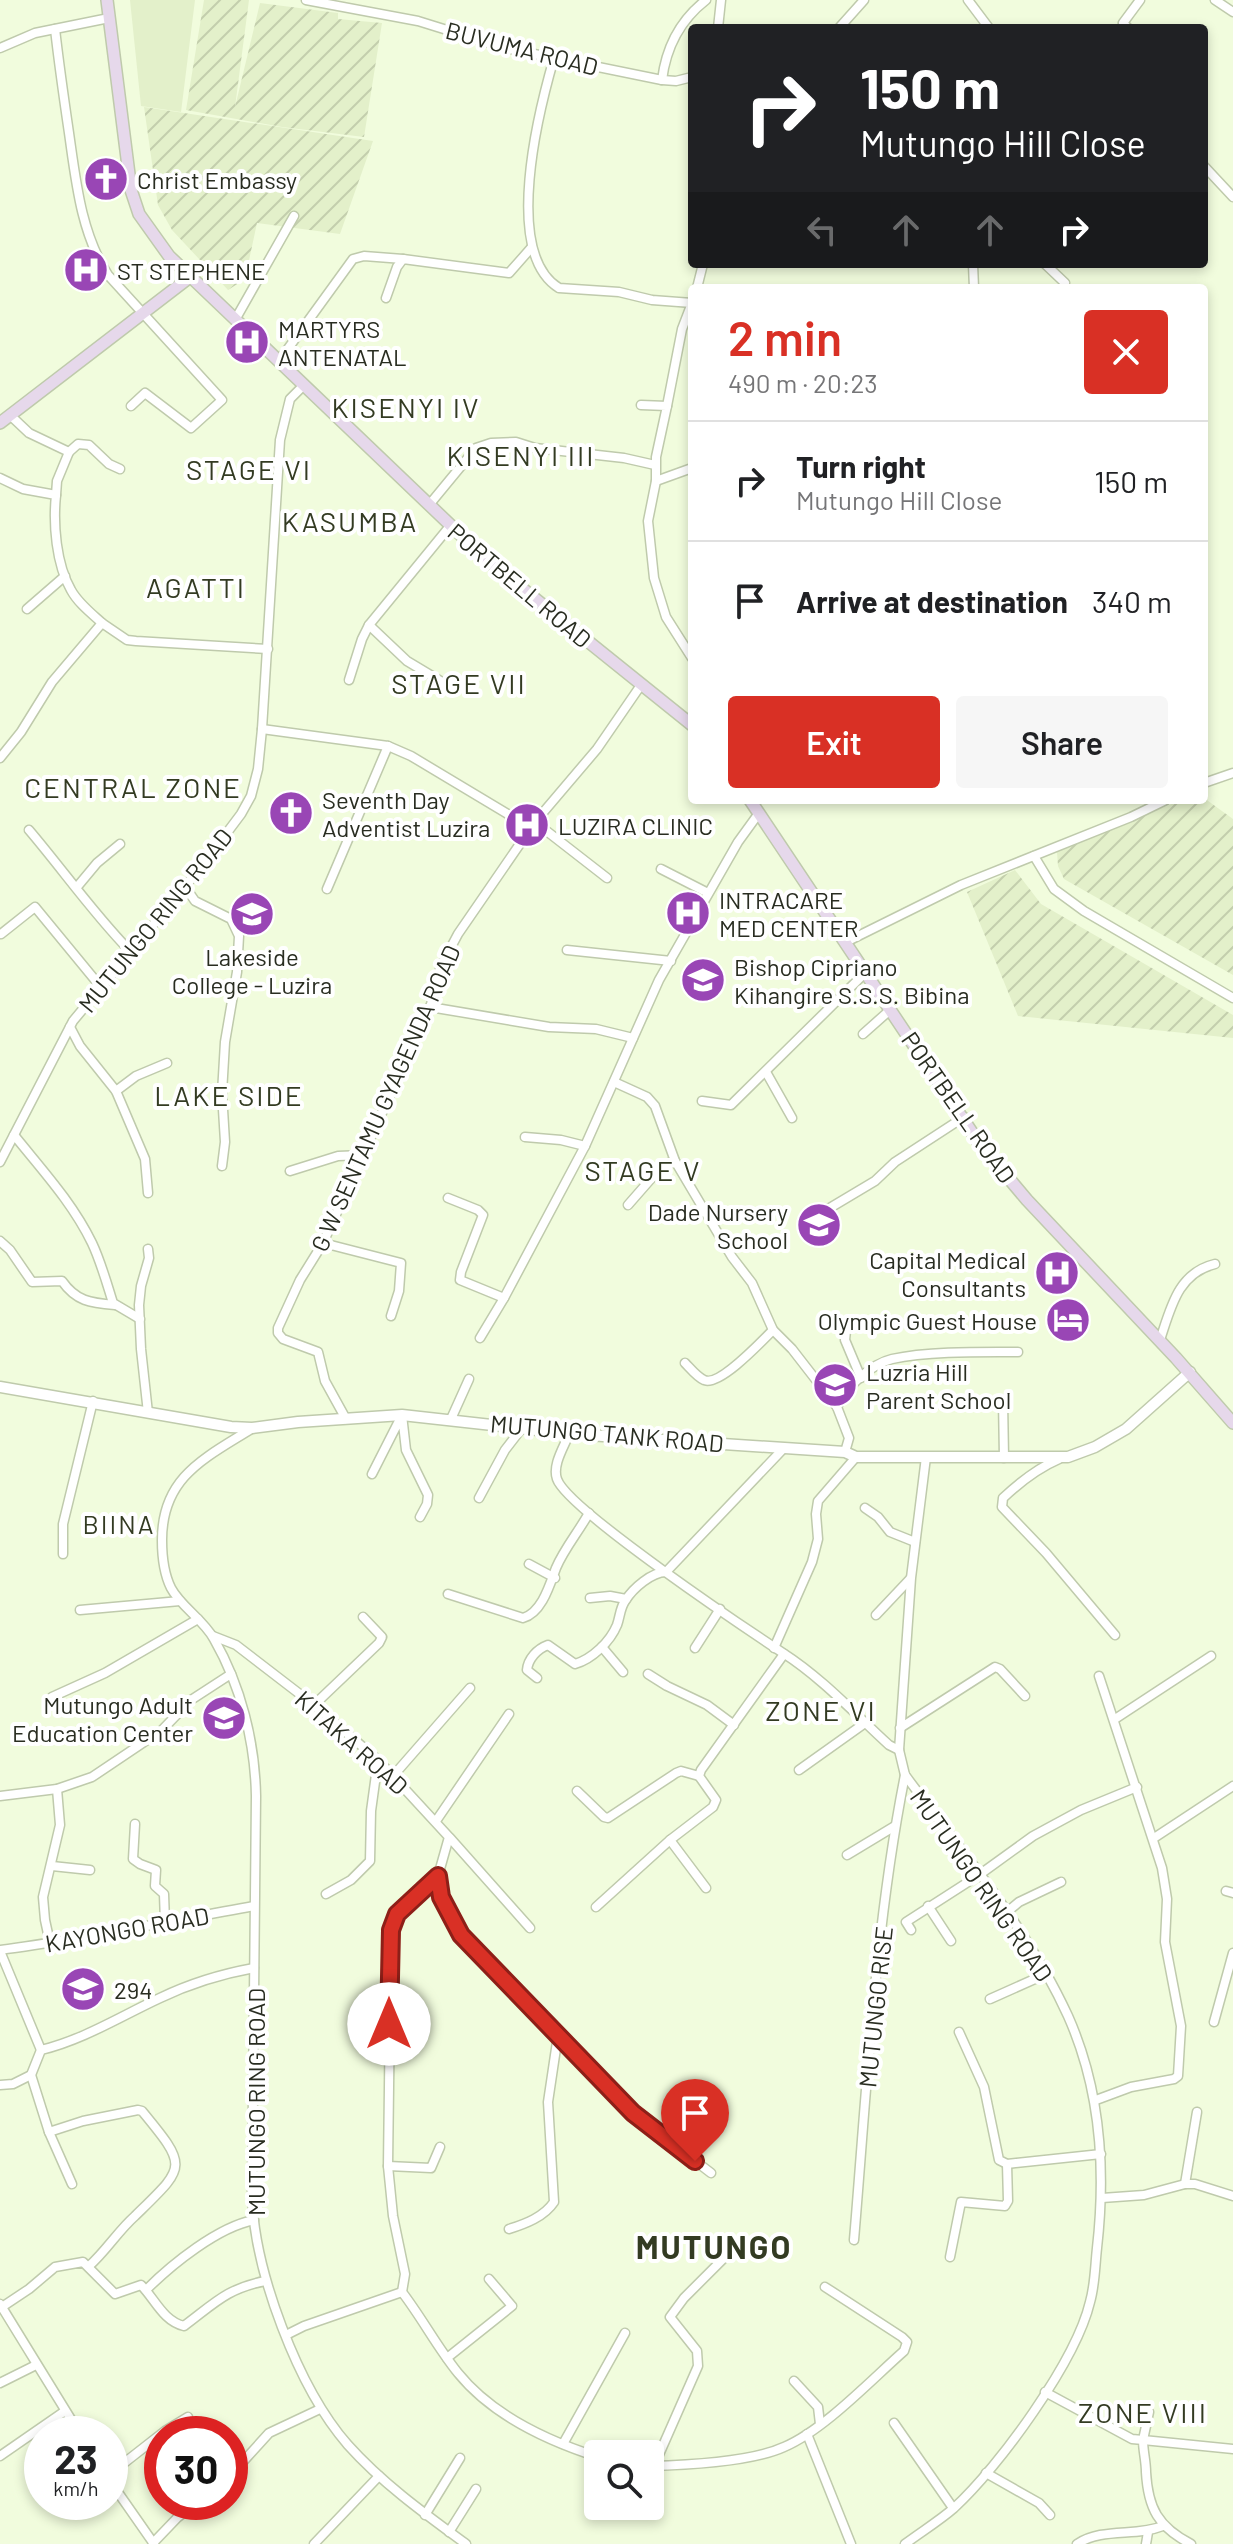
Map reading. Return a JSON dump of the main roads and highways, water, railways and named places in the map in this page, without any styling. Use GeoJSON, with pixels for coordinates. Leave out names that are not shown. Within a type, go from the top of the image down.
{"type":"FeatureCollection","features":[{"type":"Feature","properties":{"kind":"main road","name":"PORTBELL ROAD"},"geometry":{"type":"LineString","coordinates":[[107,0],[131,190],[139,214],[153,236],[190,277],[450,526],[521,589],[688,722]]}},
{"type":"Feature","properties":{"kind":"main road"},"geometry":{"type":"LineString","coordinates":[[0,423],[190,277]]}},
{"type":"Feature","properties":{"kind":"main road","name":"PORTBELL ROAD"},"geometry":{"type":"LineString","coordinates":[[753,804],[979,1143],[1004,1174],[1190,1372],[1233,1423]]}},
{"type":"Feature","properties":{"kind":"place","name":"Christ Embassy"},"geometry":{"type":"Point","coordinates":[106,179]}},
{"type":"Feature","properties":{"kind":"place","name":"ST STEPHENE"},"geometry":{"type":"Point","coordinates":[86,270]}},
{"type":"Feature","properties":{"kind":"place","name":"MARTYRS ANTENATAL"},"geometry":{"type":"Point","coordinates":[247,342]}},
{"type":"Feature","properties":{"kind":"place","name":"Seventh Day Adventist Luzira"},"geometry":{"type":"Point","coordinates":[291,813]}},
{"type":"Feature","properties":{"kind":"place","name":"LUZIRA CLINIC"},"geometry":{"type":"Point","coordinates":[527,825]}},
{"type":"Feature","properties":{"kind":"place","name":"INTRACARE MED CENTER"},"geometry":{"type":"Point","coordinates":[688,913]}},
{"type":"Feature","properties":{"kind":"place","name":"Lakeside College - Luzira"},"geometry":{"type":"Point","coordinates":[252,914]}},
{"type":"Feature","properties":{"kind":"place","name":"Bishop Cipriano Kihangire S.S.S. Bibina"},"geometry":{"type":"Point","coordinates":[703,980]}},
{"type":"Feature","properties":{"kind":"place","name":"Dade Nursery School"},"geometry":{"type":"Point","coordinates":[819,1225]}},
{"type":"Feature","properties":{"kind":"place","name":"Capital Medical Consultants"},"geometry":{"type":"Point","coordinates":[1057,1273]}},
{"type":"Feature","properties":{"kind":"place","name":"Olympic Guest House"},"geometry":{"type":"Point","coordinates":[1068,1320]}},
{"type":"Feature","properties":{"kind":"place","name":"Luzria Hill Parent School"},"geometry":{"type":"Point","coordinates":[835,1385]}},
{"type":"Feature","properties":{"kind":"place","name":"Mutungo Adult Education Center"},"geometry":{"type":"Point","coordinates":[224,1718]}},
{"type":"Feature","properties":{"kind":"place","name":"294"},"geometry":{"type":"Point","coordinates":[83,1989]}},
{"type":"Feature","properties":{"kind":"district","name":"KISENYI IV"},"geometry":{"type":"Point","coordinates":[406,407]}},
{"type":"Feature","properties":{"kind":"district","name":"KISENYI III"},"geometry":{"type":"Point","coordinates":[521,455]}},
{"type":"Feature","properties":{"kind":"district","name":"STAGE VI"},"geometry":{"type":"Point","coordinates":[249,469]}},
{"type":"Feature","properties":{"kind":"district","name":"KASUMBA"},"geometry":{"type":"Point","coordinates":[350,521]}},
{"type":"Feature","properties":{"kind":"district","name":"AGATTI"},"geometry":{"type":"Point","coordinates":[196,587]}},
{"type":"Feature","properties":{"kind":"district","name":"STAGE VII"},"geometry":{"type":"Point","coordinates":[459,683]}},
{"type":"Feature","properties":{"kind":"district","name":"CENTRAL ZONE"},"geometry":{"type":"Point","coordinates":[133,787]}},
{"type":"Feature","properties":{"kind":"district","name":"LAKE SIDE"},"geometry":{"type":"Point","coordinates":[229,1095]}},
{"type":"Feature","properties":{"kind":"district","name":"STAGE V"},"geometry":{"type":"Point","coordinates":[643,1170]}},
{"type":"Feature","properties":{"kind":"district","name":"BIINA"},"geometry":{"type":"Point","coordinates":[119,1523]}},
{"type":"Feature","properties":{"kind":"district","name":"ZONE VI"},"geometry":{"type":"Point","coordinates":[821,1710]}},
{"type":"Feature","properties":{"kind":"district","name":"MUTUNGO"},"geometry":{"type":"Point","coordinates":[714,2246]}},
{"type":"Feature","properties":{"kind":"district","name":"ZONE VIII"},"geometry":{"type":"Point","coordinates":[1143,2412]}}]}
